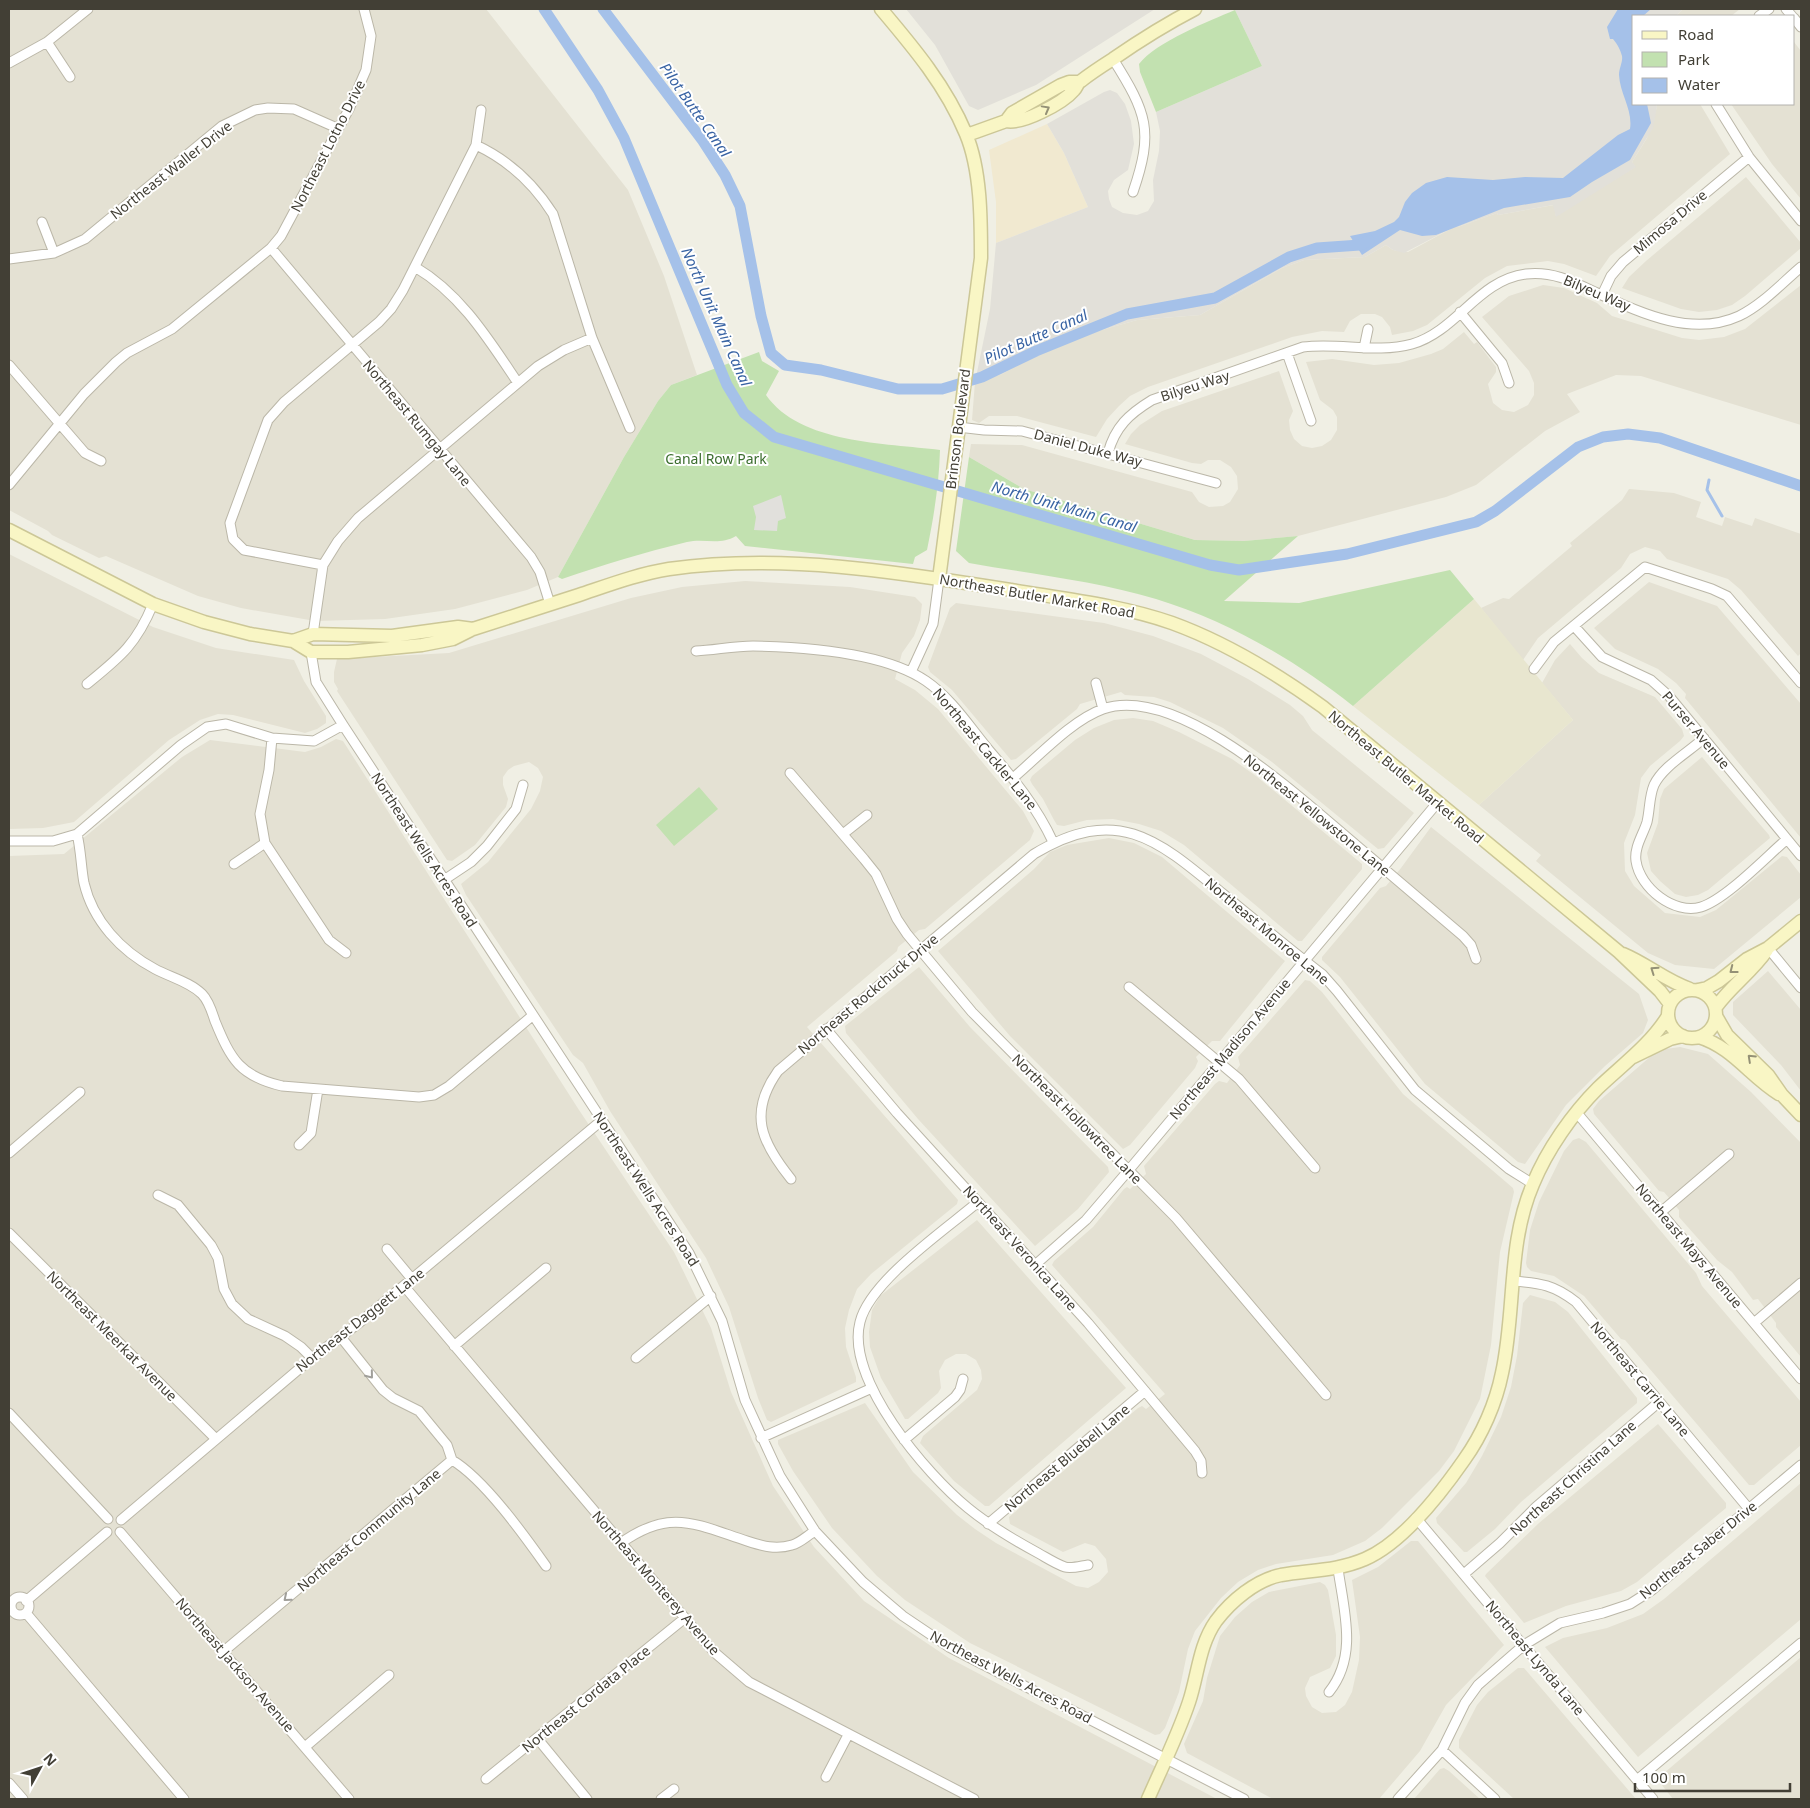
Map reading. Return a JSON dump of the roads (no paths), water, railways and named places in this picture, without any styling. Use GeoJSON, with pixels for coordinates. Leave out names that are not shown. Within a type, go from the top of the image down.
{"type":"FeatureCollection","features":[{"type":"Feature","properties":{"kind":"main road","name":"Brinson Boulevard"},"geometry":{"type":"LineString","coordinates":[[881,9],[927,64],[948,95],[967,135],[973,160],[981,220],[981,258],[940,579]]}},
{"type":"Feature","properties":{"kind":"main road"},"geometry":{"type":"LineString","coordinates":[[967,135],[1006,121],[1014,123],[1021,121],[1050,107],[1075,90],[1078,82],[1195,9]]}},
{"type":"Feature","properties":{"kind":"main road","name":"Northeast Butler Market Road"},"geometry":{"type":"LineString","coordinates":[[9,530],[153,604],[204,622],[250,634],[293,641],[311,652],[348,652],[453,640],[473,629],[638,576],[716,564],[768,563],[817,566],[940,579],[1109,606],[1171,623],[1217,642],[1258,663],[1296,687],[1354,732],[1618,952],[1660,991],[1669,1010]]}},
{"type":"Feature","properties":{"kind":"main road"},"geometry":{"type":"LineString","coordinates":[[311,652],[318,646],[328,644],[389,644],[458,627]]}},
{"type":"Feature","properties":{"kind":"main road","name":"Northeast Butler Market Road"},"geometry":{"type":"LineString","coordinates":[[293,641],[314,634],[392,636],[458,627],[473,629]]}},
{"type":"Feature","properties":{"kind":"main road","name":"Northeast Wells Acres Road"},"geometry":{"type":"LineString","coordinates":[[311,652],[314,634]]}},
{"type":"Feature","properties":{"kind":"main road"},"geometry":{"type":"LineString","coordinates":[[1148,1799],[1190,1699],[1203,1645],[1216,1621],[1235,1601],[1255,1585],[1278,1576],[1338,1569],[1367,1558],[1390,1543],[1416,1518],[1443,1488],[1466,1458],[1492,1408],[1502,1372],[1516,1244],[1533,1184],[1554,1144],[1577,1113],[1596,1090],[1633,1058],[1669,1010],[1676,995],[1719,981],[1748,959],[1768,948],[1801,921]]}},
{"type":"Feature","properties":{"kind":"main road"},"geometry":{"type":"LineString","coordinates":[[1699,1037],[1712,1028],[1716,1012],[1727,991],[1755,968],[1768,948]]}},
{"type":"Feature","properties":{"kind":"main road","name":"Northeast Butler Market Road"},"geometry":{"type":"LineString","coordinates":[[1618,952],[1643,962],[1669,980],[1694,990]]}},
{"type":"Feature","properties":{"kind":"main road"},"geometry":{"type":"LineString","coordinates":[[1694,990],[1711,998],[1727,1036],[1768,1075],[1782,1095],[1801,1115]]}},
{"type":"Feature","properties":{"kind":"main road"},"geometry":{"type":"LineString","coordinates":[[1669,1010],[1673,1028],[1683,1036]]}},
{"type":"Feature","properties":{"kind":"main road"},"geometry":{"type":"LineString","coordinates":[[1633,1058],[1670,1039],[1683,1036],[1699,1037],[1719,1045],[1763,1084],[1782,1095]]}},
{"type":"Feature","properties":{"kind":"street"},"geometry":{"type":"LineString","coordinates":[[9,63],[47,42],[88,9]]}},
{"type":"Feature","properties":{"kind":"street","name":"Northeast Lotno Drive"},"geometry":{"type":"LineString","coordinates":[[9,485],[58,424],[116,362],[127,353],[172,329],[271,248],[296,209],[337,128],[349,109],[366,70],[372,36],[364,9]]}},
{"type":"Feature","properties":{"kind":"street"},"geometry":{"type":"LineString","coordinates":[[47,42],[70,77]]}},
{"type":"Feature","properties":{"kind":"street"},"geometry":{"type":"LineString","coordinates":[[1113,59],[1132,90],[1143,120],[1145,154],[1133,192]]}},
{"type":"Feature","properties":{"kind":"street"},"geometry":{"type":"LineString","coordinates":[[1717,105],[1748,157],[1801,221]]}},
{"type":"Feature","properties":{"kind":"street","name":"Northeast Waller Drive"},"geometry":{"type":"LineString","coordinates":[[9,260],[54,253],[85,238],[222,126],[255,110],[268,108],[294,109],[337,128]]}},
{"type":"Feature","properties":{"kind":"street"},"geometry":{"type":"LineString","coordinates":[[323,565],[244,550],[233,539],[230,523],[268,420],[284,402],[352,345],[391,309],[415,267],[476,145],[481,110]]}},
{"type":"Feature","properties":{"kind":"street"},"geometry":{"type":"LineString","coordinates":[[476,145],[507,164],[526,179],[542,197],[553,214],[592,338],[630,428]]}},
{"type":"Feature","properties":{"kind":"street","name":"Mimosa Drive"},"geometry":{"type":"LineString","coordinates":[[1602,295],[1610,276],[1623,262],[1748,157]]}},
{"type":"Feature","properties":{"kind":"street"},"geometry":{"type":"LineString","coordinates":[[42,222],[54,253]]}},
{"type":"Feature","properties":{"kind":"street","name":"Northeast Rumgay Lane"},"geometry":{"type":"LineString","coordinates":[[271,248],[531,557],[540,572],[550,604]]}},
{"type":"Feature","properties":{"kind":"street"},"geometry":{"type":"LineString","coordinates":[[415,267],[427,274],[464,307],[518,383]]}},
{"type":"Feature","properties":{"kind":"street","name":"Bilyeu Way"},"geometry":{"type":"LineString","coordinates":[[1108,453],[1112,438],[1122,423],[1135,410],[1152,400],[1303,347],[1319,345],[1393,348],[1413,344],[1434,334],[1495,283],[1527,274],[1549,273],[1643,313],[1697,326],[1720,323],[1740,315],[1755,306],[1801,267]]}},
{"type":"Feature","properties":{"kind":"street"},"geometry":{"type":"LineString","coordinates":[[1460,312],[1502,363],[1509,383]]}},
{"type":"Feature","properties":{"kind":"street"},"geometry":{"type":"LineString","coordinates":[[1364,348],[1368,329]]}},
{"type":"Feature","properties":{"kind":"street"},"geometry":{"type":"LineString","coordinates":[[314,634],[323,565],[338,541],[358,518],[518,383],[564,350],[592,338]]}},
{"type":"Feature","properties":{"kind":"street"},"geometry":{"type":"LineString","coordinates":[[1287,354],[1311,420]]}},
{"type":"Feature","properties":{"kind":"street"},"geometry":{"type":"LineString","coordinates":[[9,365],[85,453],[101,461]]}},
{"type":"Feature","properties":{"kind":"street","name":"Daniel Duke Way"},"geometry":{"type":"LineString","coordinates":[[958,427],[1022,431],[1216,483]]}},
{"type":"Feature","properties":{"kind":"street"},"geometry":{"type":"LineString","coordinates":[[1534,669],[1554,642],[1645,567],[1712,589],[1727,596],[1799,677]]}},
{"type":"Feature","properties":{"kind":"street"},"geometry":{"type":"LineString","coordinates":[[912,672],[933,624],[940,579]]}},
{"type":"Feature","properties":{"kind":"street"},"geometry":{"type":"LineString","coordinates":[[87,684],[132,644],[144,626],[153,604]]}},
{"type":"Feature","properties":{"kind":"street","name":"Purser Avenue"},"geometry":{"type":"LineString","coordinates":[[1574,626],[1602,657],[1651,680],[1659,686],[1801,856]]}},
{"type":"Feature","properties":{"kind":"street","name":"Northeast Cackler Lane"},"geometry":{"type":"LineString","coordinates":[[696,651],[751,646],[800,649],[886,661],[912,672],[944,696],[1013,778],[1041,817],[1053,842]]}},
{"type":"Feature","properties":{"kind":"street","name":"Northeast Wells Acres Road"},"geometry":{"type":"LineString","coordinates":[[311,652],[316,682],[343,726],[601,1121],[689,1252],[722,1321],[745,1400],[761,1438],[780,1476],[815,1530],[863,1582],[903,1616],[949,1647],[1244,1799]]}},
{"type":"Feature","properties":{"kind":"street"},"geometry":{"type":"LineString","coordinates":[[1096,683],[1103,709]]}},
{"type":"Feature","properties":{"kind":"street","name":"Northeast Yellowstone Lane"},"geometry":{"type":"LineString","coordinates":[[1013,778],[1072,728],[1103,709],[1126,706],[1155,709],[1203,730],[1266,770],[1463,936],[1471,945],[1476,959]]}},
{"type":"Feature","properties":{"kind":"street"},"geometry":{"type":"LineString","coordinates":[[9,841],[53,841],[77,834],[181,745],[207,727],[226,724],[272,738],[314,741],[343,726]]}},
{"type":"Feature","properties":{"kind":"street"},"geometry":{"type":"LineString","coordinates":[[272,738],[269,770],[260,814],[265,843],[329,940],[346,953]]}},
{"type":"Feature","properties":{"kind":"street"},"geometry":{"type":"LineString","coordinates":[[1704,738],[1658,778],[1651,794],[1646,822],[1635,854],[1638,868],[1646,884],[1667,902],[1678,907],[1699,907],[1720,896],[1787,839]]}},
{"type":"Feature","properties":{"kind":"street","name":"Northeast Hollowtree Lane"},"geometry":{"type":"LineString","coordinates":[[790,773],[876,874],[897,919],[919,950],[996,1038],[1201,1245],[1326,1395]]}},
{"type":"Feature","properties":{"kind":"street"},"geometry":{"type":"LineString","coordinates":[[444,880],[471,862],[487,846],[516,809],[523,785]]}},
{"type":"Feature","properties":{"kind":"street","name":"Northeast Madison Avenue"},"geometry":{"type":"LineString","coordinates":[[1035,1265],[1086,1220],[1438,802]]}},
{"type":"Feature","properties":{"kind":"street"},"geometry":{"type":"LineString","coordinates":[[843,834],[866,815]]}},
{"type":"Feature","properties":{"kind":"street","name":"Northeast Monroe Lane"},"geometry":{"type":"LineString","coordinates":[[1053,842],[1075,834],[1098,830],[1122,830],[1148,838],[1175,854],[1305,961],[1337,991],[1415,1090],[1509,1169],[1533,1184]]}},
{"type":"Feature","properties":{"kind":"street"},"geometry":{"type":"LineString","coordinates":[[77,834],[84,882],[94,910],[113,937],[129,952],[154,968],[195,988],[204,996],[226,1049],[241,1067],[260,1081],[282,1086],[318,1089],[419,1097],[434,1095],[449,1086],[532,1016]]}},
{"type":"Feature","properties":{"kind":"street","name":"Northeast Rockchuck Drive"},"geometry":{"type":"LineString","coordinates":[[791,1179],[774,1158],[763,1138],[760,1118],[766,1087],[778,1071],[1034,854],[1053,842]]}},
{"type":"Feature","properties":{"kind":"street"},"geometry":{"type":"LineString","coordinates":[[234,864],[265,843]]}},
{"type":"Feature","properties":{"kind":"street"},"geometry":{"type":"LineString","coordinates":[[1768,948],[1801,988]]}},
{"type":"Feature","properties":{"kind":"street"},"geometry":{"type":"LineString","coordinates":[[1129,987],[1219,1062],[1251,1092],[1315,1168]]}},
{"type":"Feature","properties":{"kind":"street","name":"Northeast Veronica Lane"},"geometry":{"type":"LineString","coordinates":[[826,1029],[897,1113],[1088,1323],[1195,1451],[1201,1461],[1202,1473]]}},
{"type":"Feature","properties":{"kind":"street"},"geometry":{"type":"LineString","coordinates":[[299,1145],[312,1133],[318,1089]]}},
{"type":"Feature","properties":{"kind":"street"},"geometry":{"type":"LineString","coordinates":[[9,1153],[80,1092]]}},
{"type":"Feature","properties":{"kind":"street","name":"Northeast Mays Avenue"},"geometry":{"type":"LineString","coordinates":[[1577,1113],[1801,1379]]}},
{"type":"Feature","properties":{"kind":"street","name":"Northeast Daggett Lane"},"geometry":{"type":"LineString","coordinates":[[121,1520],[215,1438],[312,1358],[404,1286],[601,1121]]}},
{"type":"Feature","properties":{"kind":"street"},"geometry":{"type":"LineString","coordinates":[[1661,1212],[1729,1154]]}},
{"type":"Feature","properties":{"kind":"street"},"geometry":{"type":"LineString","coordinates":[[158,1195],[178,1205],[212,1245],[218,1258],[224,1289],[232,1304],[248,1319],[285,1336],[302,1347],[312,1358]]}},
{"type":"Feature","properties":{"kind":"street"},"geometry":{"type":"LineString","coordinates":[[978,1202],[891,1276],[866,1305],[859,1323],[858,1344],[872,1388],[904,1440],[922,1464],[944,1487],[988,1524],[1066,1568],[1088,1565]]}},
{"type":"Feature","properties":{"kind":"street","name":"Northeast Meerkat Avenue"},"geometry":{"type":"LineString","coordinates":[[9,1233],[215,1438]]}},
{"type":"Feature","properties":{"kind":"street"},"geometry":{"type":"LineString","coordinates":[[387,1249],[412,1279]]}},
{"type":"Feature","properties":{"kind":"street"},"geometry":{"type":"LineString","coordinates":[[454,1346],[546,1268]]}},
{"type":"Feature","properties":{"kind":"street","name":"Northeast Carrie Lane"},"geometry":{"type":"LineString","coordinates":[[1513,1281],[1543,1283],[1560,1290],[1576,1302],[1749,1509]]}},
{"type":"Feature","properties":{"kind":"street"},"geometry":{"type":"LineString","coordinates":[[1754,1323],[1801,1283]]}},
{"type":"Feature","properties":{"kind":"street","name":"Northeast Monterey Avenue"},"geometry":{"type":"LineString","coordinates":[[404,1286],[714,1652],[749,1682],[974,1799]]}},
{"type":"Feature","properties":{"kind":"street"},"geometry":{"type":"LineString","coordinates":[[636,1358],[711,1296]]}},
{"type":"Feature","properties":{"kind":"street","name":"Northeast Community Lane"},"geometry":{"type":"LineString","coordinates":[[224,1651],[452,1460],[448,1446],[419,1411],[393,1398],[383,1390],[340,1336]]}},
{"type":"Feature","properties":{"kind":"street"},"geometry":{"type":"LineString","coordinates":[[904,1440],[955,1397],[960,1390],[963,1379]]}},
{"type":"Feature","properties":{"kind":"street"},"geometry":{"type":"LineString","coordinates":[[761,1438],[872,1388]]}},
{"type":"Feature","properties":{"kind":"street","name":"Northeast Bluebell Lane"},"geometry":{"type":"LineString","coordinates":[[988,1524],[1145,1391]]}},
{"type":"Feature","properties":{"kind":"street","name":"Northeast Christina Lane"},"geometry":{"type":"LineString","coordinates":[[1464,1574],[1500,1543],[1536,1506],[1659,1402]]}},
{"type":"Feature","properties":{"kind":"street"},"geometry":{"type":"LineString","coordinates":[[9,1413],[108,1519]]}},
{"type":"Feature","properties":{"kind":"street"},"geometry":{"type":"LineString","coordinates":[[452,1460],[464,1467],[476,1479],[546,1566]]}},
{"type":"Feature","properties":{"kind":"street","name":"Northeast Saber Drive"},"geometry":{"type":"LineString","coordinates":[[1398,1799],[1442,1750],[1465,1703],[1478,1685],[1524,1645],[1560,1623],[1603,1613],[1630,1604],[1652,1590],[1801,1464]]}},
{"type":"Feature","properties":{"kind":"street"},"geometry":{"type":"LineString","coordinates":[[107,1532],[112,1534],[120,1532],[123,1528],[121,1520],[116,1517],[108,1519]]}},
{"type":"Feature","properties":{"kind":"street","name":"Northeast Lynda Lane"},"geometry":{"type":"LineString","coordinates":[[1416,1518],[1653,1799]]}},
{"type":"Feature","properties":{"kind":"street"},"geometry":{"type":"LineString","coordinates":[[107,1532],[105,1526],[108,1519]]}},
{"type":"Feature","properties":{"kind":"street"},"geometry":{"type":"LineString","coordinates":[[621,1543],[641,1529],[666,1521],[697,1524],[768,1548],[793,1545],[815,1530]]}},
{"type":"Feature","properties":{"kind":"street"},"geometry":{"type":"LineString","coordinates":[[26,1601],[107,1532]]}},
{"type":"Feature","properties":{"kind":"street","name":"Northeast Jackson Avenue"},"geometry":{"type":"LineString","coordinates":[[120,1532],[349,1799]]}},
{"type":"Feature","properties":{"kind":"street"},"geometry":{"type":"LineString","coordinates":[[1329,1692],[1343,1671],[1347,1652],[1346,1624],[1338,1569]]}},
{"type":"Feature","properties":{"kind":"street"},"geometry":{"type":"LineString","coordinates":[[12,1597],[19,1597],[26,1601],[28,1606],[26,1612],[18,1615],[11,1614],[12,1597]]}},
{"type":"Feature","properties":{"kind":"street"},"geometry":{"type":"LineString","coordinates":[[26,1612],[184,1799]]}},
{"type":"Feature","properties":{"kind":"street","name":"Northeast Cordata Place"},"geometry":{"type":"LineString","coordinates":[[486,1779],[685,1618]]}},
{"type":"Feature","properties":{"kind":"street"},"geometry":{"type":"LineString","coordinates":[[1638,1780],[1801,1643]]}},
{"type":"Feature","properties":{"kind":"street"},"geometry":{"type":"LineString","coordinates":[[305,1747],[389,1675]]}},
{"type":"Feature","properties":{"kind":"street"},"geometry":{"type":"LineString","coordinates":[[826,1777],[848,1735]]}},
{"type":"Feature","properties":{"kind":"street"},"geometry":{"type":"LineString","coordinates":[[537,1738],[587,1799]]}},
{"type":"Feature","properties":{"kind":"street"},"geometry":{"type":"LineString","coordinates":[[1442,1750],[1495,1799]]}},
{"type":"Feature","properties":{"kind":"street"},"geometry":{"type":"LineString","coordinates":[[9,1783],[23,1799]]}},
{"type":"Feature","properties":{"kind":"street"},"geometry":{"type":"LineString","coordinates":[[661,1799],[674,1789]]}},
{"type":"Feature","properties":{"kind":"water"},"geometry":{"type":"Polygon","coordinates":[[[1618,9],[1651,9],[1644,15],[1632,15],[1632,105],[1647,105],[1651,123],[1630,160],[1570,197],[1504,208],[1436,235],[1422,236],[1400,230],[1362,255],[1350,236],[1375,231],[1394,222],[1399,217],[1405,202],[1412,193],[1426,183],[1447,177],[1493,180],[1525,177],[1563,178],[1618,135],[1630,129],[1630,115],[1619,75],[1622,56],[1616,43],[1613,39],[1610,39],[1607,27],[1618,9]]]}},
{"type":"Feature","properties":{"kind":"waterway","name":"North Unit Main Canal"},"geometry":{"type":"LineString","coordinates":[[544,9],[598,90],[624,138],[727,385],[744,413],[774,437],[1210,565],[1239,570],[1347,554],[1476,522],[1495,511],[1578,447],[1603,437],[1628,434],[1660,438],[1801,486]]}},
{"type":"Feature","properties":{"kind":"waterway","name":"Pilot Butte Canal"},"geometry":{"type":"LineString","coordinates":[[603,9],[703,141],[725,175],[740,206],[761,316],[771,353],[785,365],[821,370],[898,389],[942,389],[982,377],[1036,351],[1127,314],[1215,298],[1289,257],[1317,248],[1360,245],[1369,241]]}},
{"type":"Feature","properties":{"kind":"waterway"},"geometry":{"type":"LineString","coordinates":[[1709,480],[1707,490],[1722,516]]}},
{"type":"Feature","properties":{"kind":"park label","name":"Canal Row Park"},"geometry":{"type":"Point","coordinates":[716,459]}}]}
